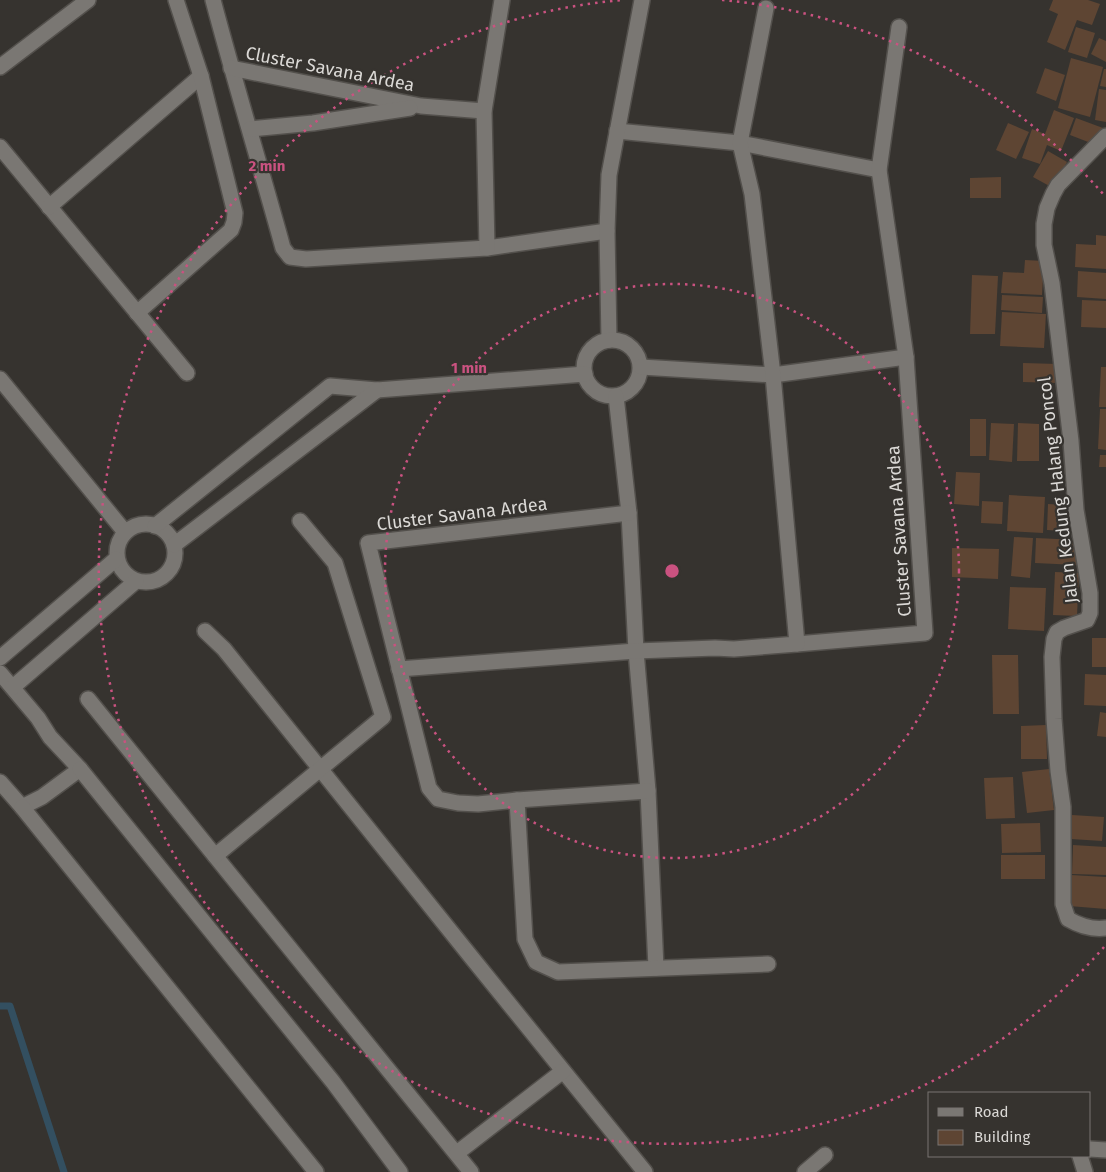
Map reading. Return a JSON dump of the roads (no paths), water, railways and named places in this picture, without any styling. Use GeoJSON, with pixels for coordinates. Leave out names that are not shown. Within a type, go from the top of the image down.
{"type":"FeatureCollection","features":[{"type":"Feature","properties":{"kind":"street"},"geometry":{"type":"LineString","coordinates":[[0,67],[88,0]]}},
{"type":"Feature","properties":{"kind":"street"},"geometry":{"type":"LineString","coordinates":[[137,313],[231,230],[234,222],[235,213],[201,76],[176,0]]}},
{"type":"Feature","properties":{"kind":"street","name":"Cluster Savana Ardea"},"geometry":{"type":"LineString","coordinates":[[213,0],[283,248],[290,257],[306,259],[487,248],[607,231]]}},
{"type":"Feature","properties":{"kind":"street"},"geometry":{"type":"LineString","coordinates":[[487,248],[484,111],[502,0]]}},
{"type":"Feature","properties":{"kind":"street"},"geometry":{"type":"LineString","coordinates":[[609,340],[608,175],[642,0]]}},
{"type":"Feature","properties":{"kind":"street"},"geometry":{"type":"LineString","coordinates":[[766,8],[740,143],[752,194],[773,375],[797,644]]}},
{"type":"Feature","properties":{"kind":"street","name":"Cluster Savana Ardea"},"geometry":{"type":"LineString","coordinates":[[399,669],[636,651],[734,649],[925,634],[906,357],[879,170],[899,27]]}},
{"type":"Feature","properties":{"kind":"street","name":"Cluster Savana Ardea"},"geometry":{"type":"LineString","coordinates":[[231,68],[421,106],[484,111]]}},
{"type":"Feature","properties":{"kind":"street"},"geometry":{"type":"LineString","coordinates":[[49,207],[201,76]]}},
{"type":"Feature","properties":{"kind":"street","name":"Cluster Savana Ardea"},"geometry":{"type":"LineString","coordinates":[[250,129],[313,123],[421,106]]}},
{"type":"Feature","properties":{"kind":"street"},"geometry":{"type":"LineString","coordinates":[[617,131],[740,143],[879,170]]}},
{"type":"Feature","properties":{"kind":"street","name":"Jalan Kedung Halang Poncol"},"geometry":{"type":"LineString","coordinates":[[1106,136],[1058,185],[1047,208],[1044,224],[1044,245],[1052,283],[1071,441],[1076,510],[1090,592],[1090,613],[1087,620],[1057,632],[1053,648],[1054,719],[1062,807],[1063,904],[1068,919],[1081,926],[1098,929],[1106,928]]}},
{"type":"Feature","properties":{"kind":"street"},"geometry":{"type":"LineString","coordinates":[[0,147],[187,374]]}},
{"type":"Feature","properties":{"kind":"street"},"geometry":{"type":"LineString","coordinates":[[609,340],[619,341],[628,345],[634,350],[639,359],[640,375],[637,382],[627,392],[616,396],[598,393],[587,382],[585,374],[584,365],[587,356],[593,348],[609,340]]}},
{"type":"Feature","properties":{"kind":"street"},"geometry":{"type":"LineString","coordinates":[[640,368],[773,375],[906,357]]}},
{"type":"Feature","properties":{"kind":"street"},"geometry":{"type":"LineString","coordinates":[[155,526],[330,386],[377,390],[585,374]]}},
{"type":"Feature","properties":{"kind":"street"},"geometry":{"type":"LineString","coordinates":[[0,379],[124,532]]}},
{"type":"Feature","properties":{"kind":"street"},"geometry":{"type":"LineString","coordinates":[[174,545],[377,390]]}},
{"type":"Feature","properties":{"kind":"street"},"geometry":{"type":"LineString","coordinates":[[616,396],[629,513],[636,651],[648,791],[656,968]]}},
{"type":"Feature","properties":{"kind":"street","name":"Cluster Savana Ardea"},"geometry":{"type":"LineString","coordinates":[[629,513],[368,543],[429,788],[438,800],[478,804],[648,791]]}},
{"type":"Feature","properties":{"kind":"street"},"geometry":{"type":"LineString","coordinates":[[215,856],[383,717],[335,563],[300,521]]}},
{"type":"Feature","properties":{"kind":"street"},"geometry":{"type":"LineString","coordinates":[[142,524],[155,526],[166,532],[174,545],[175,554],[174,563],[163,578],[145,583],[127,576],[120,569],[116,559],[116,549],[124,532],[133,526],[142,524]]}},
{"type":"Feature","properties":{"kind":"street"},"geometry":{"type":"LineString","coordinates":[[0,658],[116,559]]}},
{"type":"Feature","properties":{"kind":"street"},"geometry":{"type":"LineString","coordinates":[[13,687],[136,581]]}},
{"type":"Feature","properties":{"kind":"street"},"geometry":{"type":"LineString","coordinates":[[205,631],[224,649],[646,1172]]}},
{"type":"Feature","properties":{"kind":"street"},"geometry":{"type":"LineString","coordinates":[[0,673],[38,718],[50,737],[80,769],[332,1082],[400,1172]]}},
{"type":"Feature","properties":{"kind":"street"},"geometry":{"type":"LineString","coordinates":[[88,699],[471,1172]]}},
{"type":"Feature","properties":{"kind":"street"},"geometry":{"type":"LineString","coordinates":[[22,807],[42,797],[80,769]]}},
{"type":"Feature","properties":{"kind":"street"},"geometry":{"type":"LineString","coordinates":[[0,782],[316,1172]]}},
{"type":"Feature","properties":{"kind":"street"},"geometry":{"type":"LineString","coordinates":[[517,800],[525,939],[536,962],[558,972],[768,964]]}},
{"type":"Feature","properties":{"kind":"street"},"geometry":{"type":"LineString","coordinates":[[456,1154],[563,1071]]}},
{"type":"Feature","properties":{"kind":"street"},"geometry":{"type":"LineString","coordinates":[[1091,1149],[1106,1150]]}},
{"type":"Feature","properties":{"kind":"street"},"geometry":{"type":"LineString","coordinates":[[804,1172],[825,1155]]}},
{"type":"Feature","properties":{"kind":"street"},"geometry":{"type":"LineString","coordinates":[[1080,1157],[1085,1172]]}},
{"type":"Feature","properties":{"kind":"waterway"},"geometry":{"type":"LineString","coordinates":[[0,1006],[10,1006],[64,1172]]}}]}
